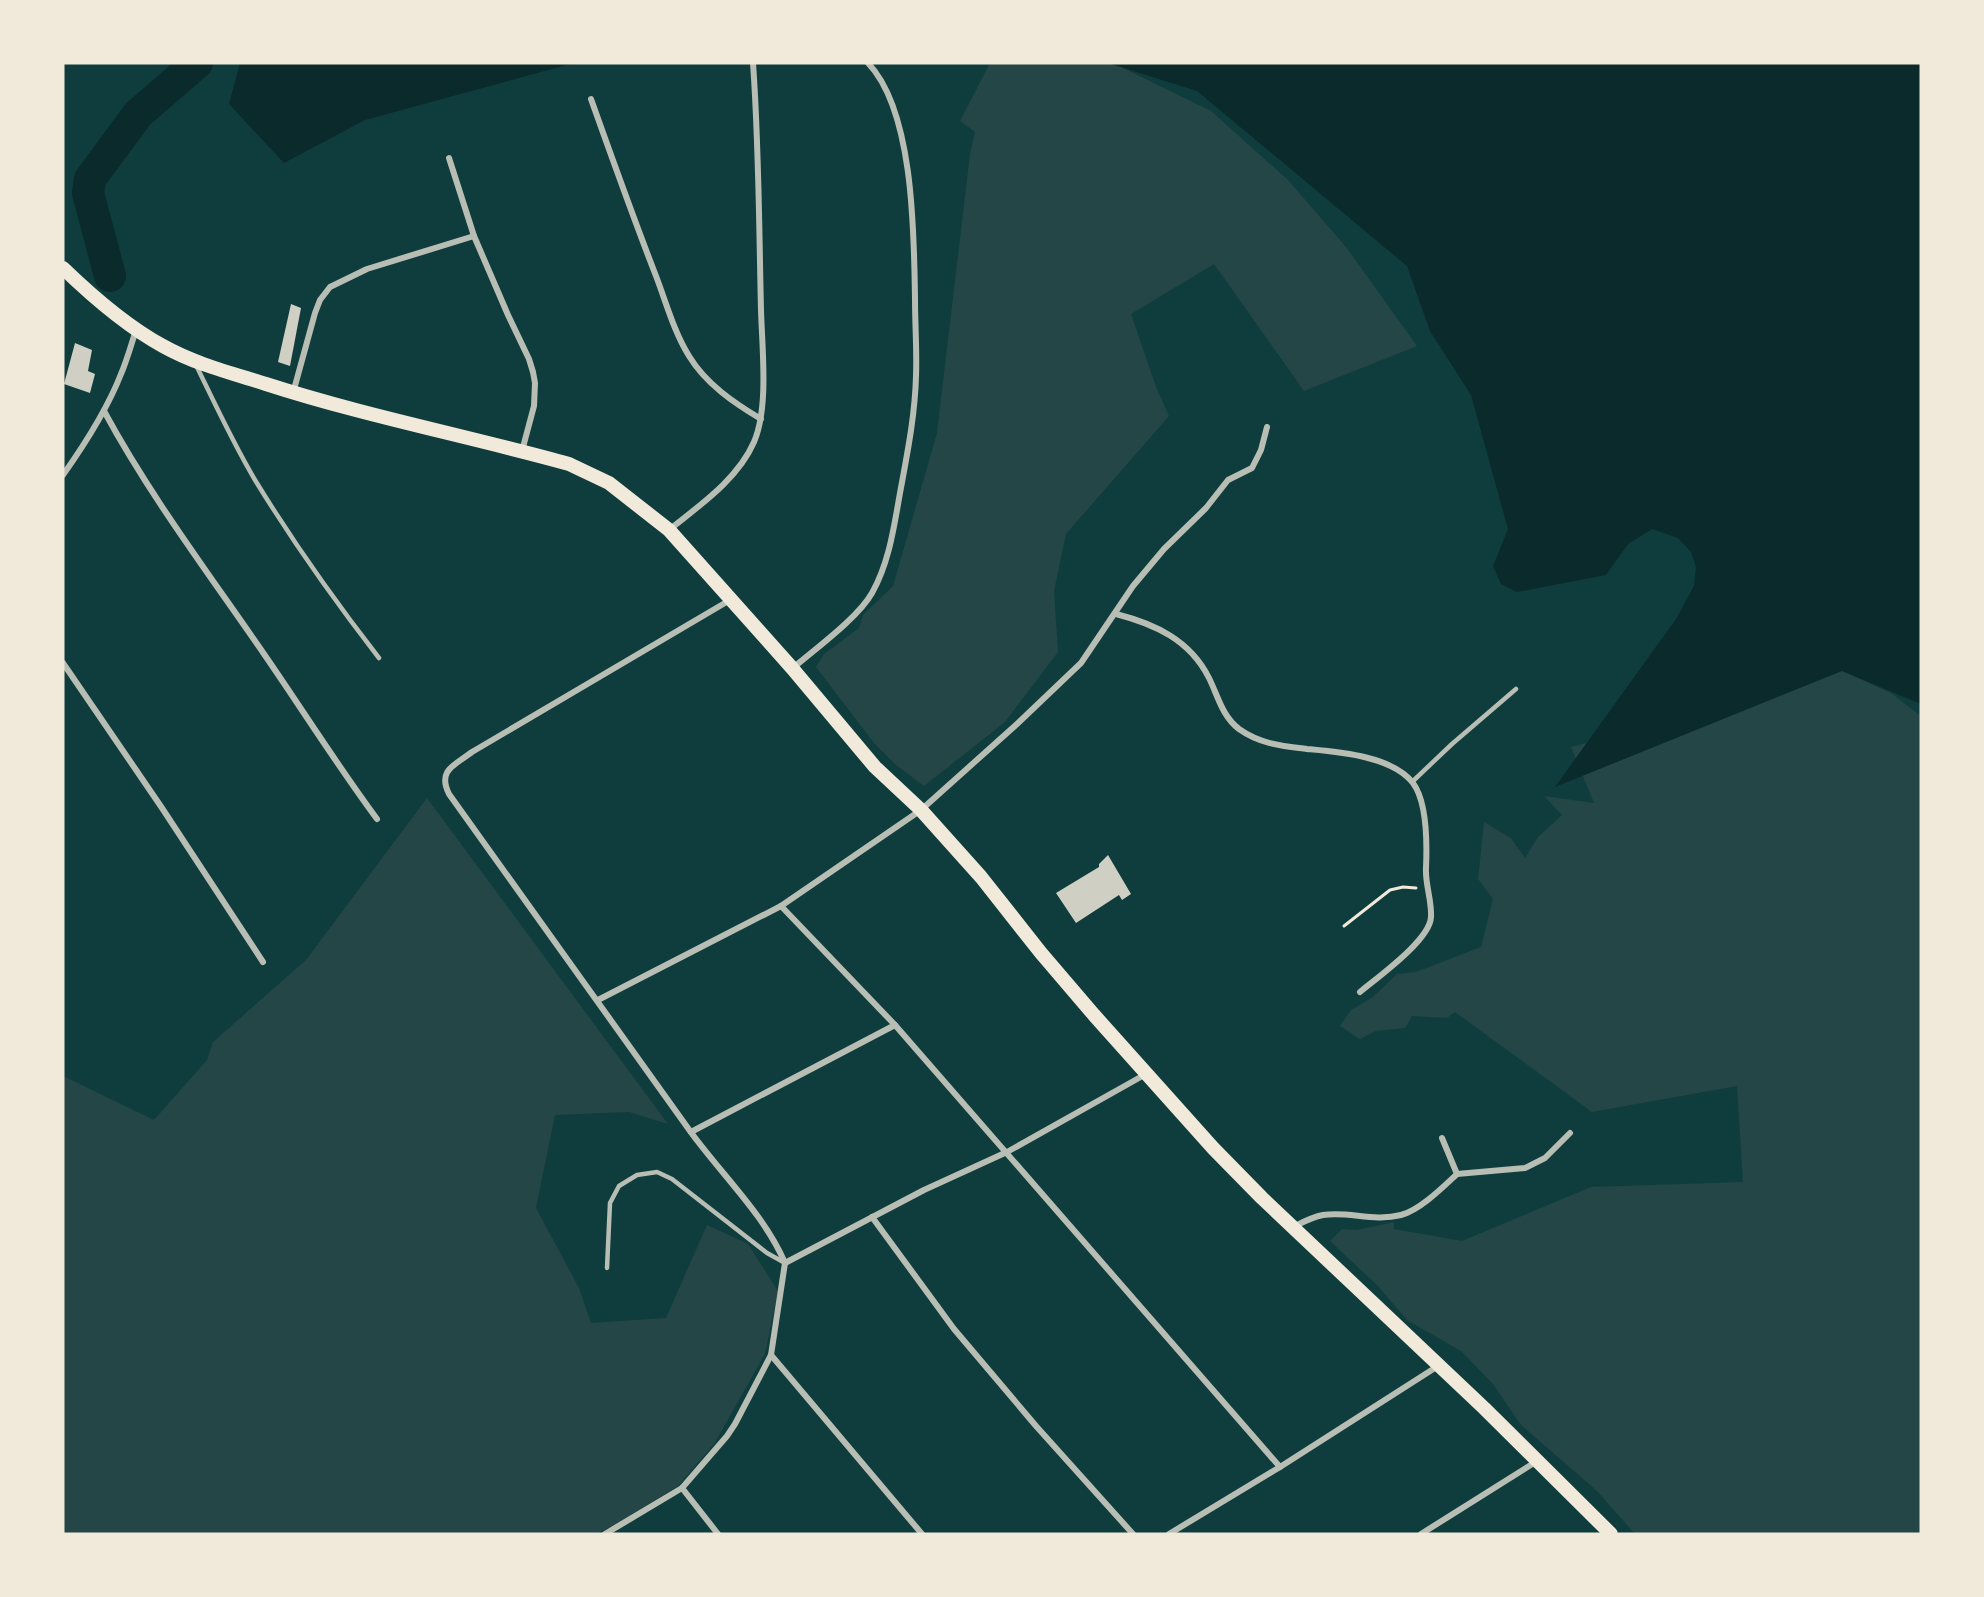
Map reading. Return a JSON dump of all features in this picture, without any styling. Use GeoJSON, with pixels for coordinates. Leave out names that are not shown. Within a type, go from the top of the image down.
{"type":"FeatureCollection","features":[{"type":"Feature","properties":{"kind":"main road"},"geometry":{"type":"LineString","coordinates":[[63,268],[88,292],[136,330],[166,348],[194,360],[293,393],[569,464],[609,483],[669,530],[792,668],[875,767],[921,810],[981,877],[1094,1016],[1213,1148],[1292,1227],[1538,1460],[1611,1534]]}},
{"type":"Feature","properties":{"kind":"street"},"geometry":{"type":"LineString","coordinates":[[669,530],[711,496],[737,469],[754,441],[761,419],[759,172],[753,63]]}},
{"type":"Feature","properties":{"kind":"street"},"geometry":{"type":"LineString","coordinates":[[792,668],[861,608],[872,593],[888,554],[911,431],[916,377],[913,213],[904,146],[893,109],[885,90],[868,63]]}},
{"type":"Feature","properties":{"kind":"street"},"geometry":{"type":"LineString","coordinates":[[591,99],[644,245],[689,357],[714,386],[732,401],[761,419]]}},
{"type":"Feature","properties":{"kind":"street"},"geometry":{"type":"LineString","coordinates":[[449,158],[474,236],[533,372],[534,406],[522,451]]}},
{"type":"Feature","properties":{"kind":"street"},"geometry":{"type":"LineString","coordinates":[[293,393],[315,313],[320,300],[330,287],[367,269],[474,236]]}},
{"type":"Feature","properties":{"kind":"street"},"geometry":{"type":"LineString","coordinates":[[63,475],[104,411],[121,375],[136,330]]}},
{"type":"Feature","properties":{"kind":"street"},"geometry":{"type":"LineString","coordinates":[[104,411],[147,485],[265,655],[343,773],[377,819]]}},
{"type":"Feature","properties":{"kind":"street"},"geometry":{"type":"LineString","coordinates":[[598,1000],[781,906],[921,810],[1081,663],[1116,614],[1133,585],[1164,549],[1206,508],[1228,480],[1252,468],[1261,450],[1267,427]]}},
{"type":"Feature","properties":{"kind":"street"},"geometry":{"type":"LineString","coordinates":[[605,1534],[681,1488],[728,1436],[771,1355],[785,1263],[780,1250],[759,1218],[691,1132],[444,784],[448,770],[472,752],[731,599]]}},
{"type":"Feature","properties":{"kind":"street"},"geometry":{"type":"LineString","coordinates":[[1116,614],[1142,621],[1177,639],[1194,655],[1209,678],[1225,714],[1236,727],[1250,736],[1269,744],[1330,751],[1378,761],[1397,770],[1412,782],[1422,805],[1431,915],[1429,926],[1412,947],[1360,992]]}},
{"type":"Feature","properties":{"kind":"street"},"geometry":{"type":"LineString","coordinates":[[63,663],[263,962]]}},
{"type":"Feature","properties":{"kind":"street"},"geometry":{"type":"LineString","coordinates":[[781,906],[895,1025],[1280,1467]]}},
{"type":"Feature","properties":{"kind":"street"},"geometry":{"type":"LineString","coordinates":[[691,1132],[895,1025]]}},
{"type":"Feature","properties":{"kind":"street"},"geometry":{"type":"LineString","coordinates":[[785,1263],[872,1217],[1007,1152],[1147,1074]]}},
{"type":"Feature","properties":{"kind":"street"},"geometry":{"type":"LineString","coordinates":[[1292,1227],[1313,1217],[1325,1215],[1366,1218],[1402,1215],[1442,1189],[1457,1173],[1498,1172],[1525,1168],[1545,1158],[1570,1133]]}},
{"type":"Feature","properties":{"kind":"street"},"geometry":{"type":"LineString","coordinates":[[1442,1138],[1457,1173]]}},
{"type":"Feature","properties":{"kind":"street"},"geometry":{"type":"LineString","coordinates":[[872,1217],[954,1329],[1036,1426],[1133,1534]]}},
{"type":"Feature","properties":{"kind":"street"},"geometry":{"type":"LineString","coordinates":[[771,1355],[922,1534]]}},
{"type":"Feature","properties":{"kind":"street"},"geometry":{"type":"LineString","coordinates":[[1169,1534],[1280,1467],[1438,1366]]}},
{"type":"Feature","properties":{"kind":"street"},"geometry":{"type":"LineString","coordinates":[[1421,1534],[1538,1460]]}},
{"type":"Feature","properties":{"kind":"street"},"geometry":{"type":"LineString","coordinates":[[681,1488],[718,1534]]}},
{"type":"Feature","properties":{"kind":"lane"},"geometry":{"type":"LineString","coordinates":[[194,360],[225,426],[255,479],[312,569],[379,658]]}},
{"type":"Feature","properties":{"kind":"lane"},"geometry":{"type":"LineString","coordinates":[[1412,782],[1516,689]]}},
{"type":"Feature","properties":{"kind":"lane"},"geometry":{"type":"LineString","coordinates":[[607,1268],[610,1203],[619,1186],[637,1175],[657,1172],[672,1179],[767,1252],[785,1263]]}},
{"type":"Feature","properties":{"kind":"path"},"geometry":{"type":"LineString","coordinates":[[1344,926],[1390,890],[1403,887],[1427,888]]}},
{"type":"Feature","properties":{"kind":"shaded area"},"geometry":{"type":"Polygon","coordinates":[[[240,63],[574,63],[365,120],[284,163],[229,104],[240,63]]]}},
{"type":"Feature","properties":{"kind":"shaded area"},"geometry":{"type":"Polygon","coordinates":[[[990,63],[1108,63],[1121,67],[1211,111],[1288,180],[1346,247],[1417,346],[1304,391],[1214,264],[1131,314],[1156,387],[1169,416],[1066,534],[1054,591],[1058,652],[1005,722],[924,786],[896,765],[874,743],[816,667],[824,654],[859,628],[863,615],[893,586],[937,433],[970,154],[975,132],[960,121],[990,63]]]}},
{"type":"Feature","properties":{"kind":"shaded area"},"geometry":{"type":"Polygon","coordinates":[[[1108,63],[1921,63],[1921,704],[1842,671],[1555,787],[1676,619],[1694,586],[1696,567],[1691,552],[1678,538],[1652,529],[1628,544],[1606,575],[1517,592],[1501,584],[1493,566],[1508,529],[1471,395],[1430,331],[1407,266],[1197,91],[1108,63]]]}},
{"type":"Feature","properties":{"kind":"shaded area"},"geometry":{"type":"Polygon","coordinates":[[[1805,654],[1891,693],[1921,716],[1921,1534],[1635,1534],[1597,1491],[1521,1425],[1493,1384],[1461,1351],[1407,1320],[1377,1285],[1330,1241],[1342,1229],[1357,1230],[1394,1222],[1394,1229],[1462,1241],[1591,1187],[1743,1182],[1737,1086],[1592,1112],[1455,1012],[1447,1018],[1412,1016],[1405,1028],[1376,1031],[1360,1039],[1340,1026],[1351,1010],[1373,997],[1397,974],[1416,972],[1481,947],[1493,899],[1478,879],[1484,822],[1511,838],[1525,858],[1538,837],[1562,815],[1544,796],[1594,803],[1571,747],[1619,735],[1805,654]]]}},
{"type":"Feature","properties":{"kind":"shaded area"},"geometry":{"type":"Polygon","coordinates":[[[427,798],[668,1124],[629,1112],[555,1115],[536,1208],[579,1288],[591,1323],[666,1318],[707,1225],[748,1244],[778,1291],[765,1354],[714,1444],[678,1486],[615,1525],[596,1534],[63,1534],[63,1076],[154,1120],[207,1060],[213,1042],[306,960],[427,798]]]}},
{"type":"Feature","properties":{"kind":"building"},"geometry":{"type":"Polygon","coordinates":[[[291,304],[301,308],[290,366],[278,362],[291,304]]]}},
{"type":"Feature","properties":{"kind":"building"},"geometry":{"type":"Polygon","coordinates":[[[75,343],[92,350],[88,371],[95,374],[90,393],[64,384],[75,343]]]}},
{"type":"Feature","properties":{"kind":"building"},"geometry":{"type":"Polygon","coordinates":[[[1108,855],[1131,894],[1122,900],[1119,895],[1076,923],[1056,893],[1099,867],[1108,855]]]}},
{"type":"Feature","properties":{"kind":"waterway"},"geometry":{"type":"LineString","coordinates":[[110,276],[88,193],[90,179],[138,114],[197,63]]}}]}
